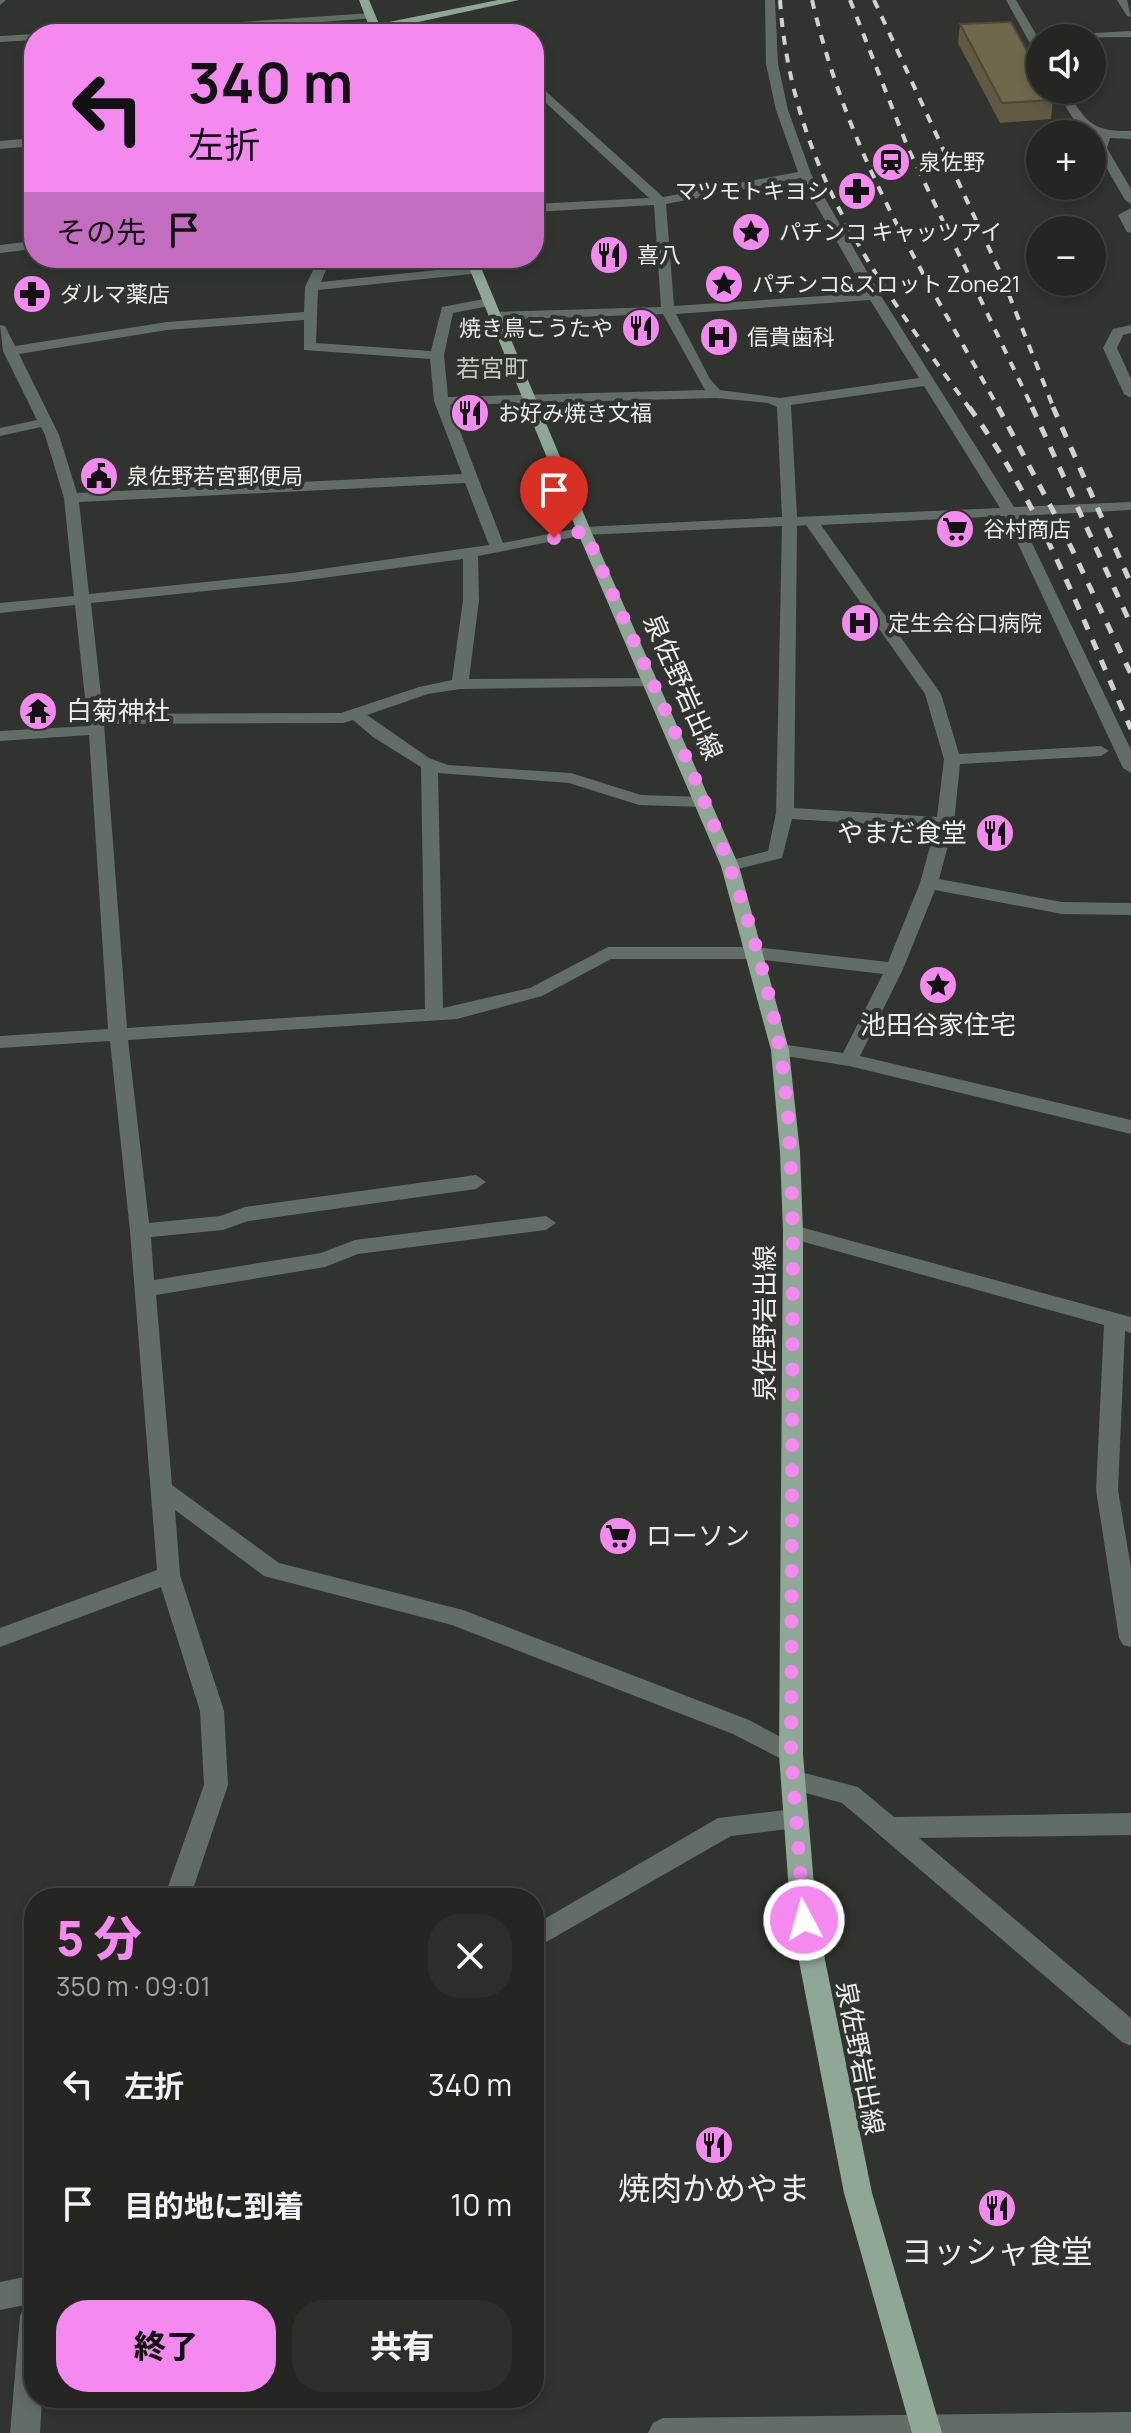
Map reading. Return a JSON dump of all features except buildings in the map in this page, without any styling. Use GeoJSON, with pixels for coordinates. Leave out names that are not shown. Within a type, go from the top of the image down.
{"type":"FeatureCollection","features":[{"type":"Feature","properties":{"kind":"main road"},"geometry":{"type":"LineString","coordinates":[[364,0],[374,24]]}},
{"type":"Feature","properties":{"kind":"main road"},"geometry":{"type":"LineString","coordinates":[[386,24],[514,0]]}},
{"type":"Feature","properties":{"kind":"main road","name":"泉佐野岩出線"},"geometry":{"type":"LineString","coordinates":[[476,268],[584,531],[730,866],[780,1050],[790,1152],[793,1232],[791,1754],[804,1920],[858,2193],[926,2430]]}},
{"type":"Feature","properties":{"kind":"street"},"geometry":{"type":"LineString","coordinates":[[770,0],[772,64],[782,110],[805,174],[874,296],[1010,512],[1131,768]]}},
{"type":"Feature","properties":{"kind":"street"},"geometry":{"type":"LineString","coordinates":[[1011,0],[1028,24]]}},
{"type":"Feature","properties":{"kind":"street"},"geometry":{"type":"LineString","coordinates":[[1122,0],[1131,14]]}},
{"type":"Feature","properties":{"kind":"street"},"geometry":{"type":"LineString","coordinates":[[1106,35],[1131,34]]}},
{"type":"Feature","properties":{"kind":"street"},"geometry":{"type":"LineString","coordinates":[[0,39],[24,38]]}},
{"type":"Feature","properties":{"kind":"street"},"geometry":{"type":"LineString","coordinates":[[544,95],[660,201],[668,311],[704,380],[716,394]]}},
{"type":"Feature","properties":{"kind":"street"},"geometry":{"type":"LineString","coordinates":[[1106,136],[1131,135]]}},
{"type":"Feature","properties":{"kind":"street"},"geometry":{"type":"LineString","coordinates":[[0,145],[24,143]]}},
{"type":"Feature","properties":{"kind":"street"},"geometry":{"type":"LineString","coordinates":[[1106,157],[1131,200]]}},
{"type":"Feature","properties":{"kind":"street"},"geometry":{"type":"LineString","coordinates":[[544,207],[660,201],[805,174]]}},
{"type":"Feature","properties":{"kind":"street"},"geometry":{"type":"LineString","coordinates":[[1131,212],[1124,215],[1131,229]]}},
{"type":"Feature","properties":{"kind":"street"},"geometry":{"type":"LineString","coordinates":[[0,249],[24,246]]}},
{"type":"Feature","properties":{"kind":"street"},"geometry":{"type":"LineString","coordinates":[[321,268],[312,287],[309,347],[437,355]]}},
{"type":"Feature","properties":{"kind":"street"},"geometry":{"type":"LineString","coordinates":[[312,287],[446,268]]}},
{"type":"Feature","properties":{"kind":"street"},"geometry":{"type":"LineString","coordinates":[[498,550],[441,401],[437,355],[447,310],[668,311],[874,296]]}},
{"type":"Feature","properties":{"kind":"street"},"geometry":{"type":"LineString","coordinates":[[6,350],[167,326],[309,316]]}},
{"type":"Feature","properties":{"kind":"street"},"geometry":{"type":"LineString","coordinates":[[0,329],[6,350],[46,422],[71,498],[96,725],[118,1033],[140,1231],[169,1575],[212,1711],[216,1785],[180,1888]]}},
{"type":"Feature","properties":{"kind":"street"},"geometry":{"type":"LineString","coordinates":[[1125,330],[1110,348],[1131,394]]}},
{"type":"Feature","properties":{"kind":"street"},"geometry":{"type":"LineString","coordinates":[[441,401],[528,397],[697,397],[716,394],[779,402],[929,381]]}},
{"type":"Feature","properties":{"kind":"street"},"geometry":{"type":"LineString","coordinates":[[730,866],[776,854],[785,813],[790,521],[784,405],[779,402]]}},
{"type":"Feature","properties":{"kind":"street"},"geometry":{"type":"LineString","coordinates":[[0,432],[46,422]]}},
{"type":"Feature","properties":{"kind":"street"},"geometry":{"type":"LineString","coordinates":[[71,498],[473,478]]}},
{"type":"Feature","properties":{"kind":"street"},"geometry":{"type":"LineString","coordinates":[[0,608],[291,578],[498,550],[584,531],[1131,507]]}},
{"type":"Feature","properties":{"kind":"street"},"geometry":{"type":"LineString","coordinates":[[810,520],[933,694],[952,759],[945,823],[929,883],[894,969],[849,1060]]}},
{"type":"Feature","properties":{"kind":"street"},"geometry":{"type":"LineString","coordinates":[[460,684],[471,600],[470,554]]}},
{"type":"Feature","properties":{"kind":"street"},"geometry":{"type":"LineString","coordinates":[[0,736],[96,725],[357,715],[425,690],[460,684],[650,683]]}},
{"type":"Feature","properties":{"kind":"street"},"geometry":{"type":"LineString","coordinates":[[357,715],[379,734],[429,764],[472,774],[571,778],[639,800],[702,802]]}},
{"type":"Feature","properties":{"kind":"street"},"geometry":{"type":"LineString","coordinates":[[952,759],[1101,751]]}},
{"type":"Feature","properties":{"kind":"street"},"geometry":{"type":"LineString","coordinates":[[429,764],[434,1014]]}},
{"type":"Feature","properties":{"kind":"street"},"geometry":{"type":"LineString","coordinates":[[785,813],[945,823]]}},
{"type":"Feature","properties":{"kind":"street"},"geometry":{"type":"LineString","coordinates":[[929,883],[1062,908],[1131,909]]}},
{"type":"Feature","properties":{"kind":"street"},"geometry":{"type":"LineString","coordinates":[[0,1042],[457,1013],[536,992],[608,953],[756,953],[894,969]]}},
{"type":"Feature","properties":{"kind":"street"},"geometry":{"type":"LineString","coordinates":[[780,1050],[849,1060],[1131,1127]]}},
{"type":"Feature","properties":{"kind":"street"},"geometry":{"type":"LineString","coordinates":[[140,1231],[223,1223],[245,1214],[476,1182]]}},
{"type":"Feature","properties":{"kind":"street"},"geometry":{"type":"LineString","coordinates":[[145,1289],[325,1260],[355,1247],[546,1223]]}},
{"type":"Feature","properties":{"kind":"street"},"geometry":{"type":"LineString","coordinates":[[793,1232],[1126,1318],[1107,1490],[1131,1638]]}},
{"type":"Feature","properties":{"kind":"street"},"geometry":{"type":"LineString","coordinates":[[162,1489],[272,1570],[455,1617],[741,1727],[791,1754]]}},
{"type":"Feature","properties":{"kind":"street"},"geometry":{"type":"LineString","coordinates":[[0,1638],[169,1575]]}},
{"type":"Feature","properties":{"kind":"street"},"geometry":{"type":"LineString","coordinates":[[793,1780],[849,1794],[1131,2034]]}},
{"type":"Feature","properties":{"kind":"street"},"geometry":{"type":"LineString","coordinates":[[544,1932],[727,1826],[794,1820]]}},
{"type":"Feature","properties":{"kind":"street"},"geometry":{"type":"LineString","coordinates":[[888,1828],[1131,1824]]}},
{"type":"Feature","properties":{"kind":"street"},"geometry":{"type":"LineString","coordinates":[[0,2296],[24,2291]]}},
{"type":"Feature","properties":{"kind":"street"},"geometry":{"type":"LineString","coordinates":[[25,2433],[27,2408]]}},
{"type":"Feature","properties":{"kind":"street"},"geometry":{"type":"LineString","coordinates":[[663,2433],[1131,2426]]}},
{"type":"Feature","properties":{"kind":"railway"},"geometry":{"type":"LineString","coordinates":[[780,0],[787,60],[801,115],[820,168],[871,266],[970,409]]}},
{"type":"Feature","properties":{"kind":"railway"},"geometry":{"type":"LineString","coordinates":[[812,0],[846,111],[867,162],[890,212],[999,409]]}},
{"type":"Feature","properties":{"kind":"railway"},"geometry":{"type":"LineString","coordinates":[[850,0],[908,148],[1033,409]]}},
{"type":"Feature","properties":{"kind":"railway"},"geometry":{"type":"LineString","coordinates":[[874,0],[1000,272],[1054,409]]}},
{"type":"Feature","properties":{"kind":"railway"},"geometry":{"type":"LineString","coordinates":[[969,407],[995,444],[1039,523],[1131,729]]}},
{"type":"Feature","properties":{"kind":"railway"},"geometry":{"type":"LineString","coordinates":[[998,407],[1061,526],[1131,674]]}},
{"type":"Feature","properties":{"kind":"railway"},"geometry":{"type":"LineString","coordinates":[[1032,407],[1131,625]]}},
{"type":"Feature","properties":{"kind":"railway"},"geometry":{"type":"LineString","coordinates":[[1053,407],[1131,584]]}},
{"type":"Feature","properties":{"kind":"place","name":"泉佐野"},"geometry":{"type":"Point","coordinates":[891,162]}},
{"type":"Feature","properties":{"kind":"place","name":"マツモトキヨシ"},"geometry":{"type":"Point","coordinates":[857,191]}},
{"type":"Feature","properties":{"kind":"place","name":"パチンコ キャッツアイ"},"geometry":{"type":"Point","coordinates":[751,232]}},
{"type":"Feature","properties":{"kind":"place","name":"喜八"},"geometry":{"type":"Point","coordinates":[609,255]}},
{"type":"Feature","properties":{"kind":"place","name":"パチンコ&スロット Zone21"},"geometry":{"type":"Point","coordinates":[724,284]}},
{"type":"Feature","properties":{"kind":"place","name":"ダルマ薬店"},"geometry":{"type":"Point","coordinates":[32,294]}},
{"type":"Feature","properties":{"kind":"place","name":"焼き鳥こうたや"},"geometry":{"type":"Point","coordinates":[641,328]}},
{"type":"Feature","properties":{"kind":"place","name":"信貴歯科"},"geometry":{"type":"Point","coordinates":[719,337]}},
{"type":"Feature","properties":{"kind":"place","name":"お好み焼き文福"},"geometry":{"type":"Point","coordinates":[470,413]}},
{"type":"Feature","properties":{"kind":"place","name":"泉佐野若宮郵便局"},"geometry":{"type":"Point","coordinates":[99,476]}},
{"type":"Feature","properties":{"kind":"place","name":"谷村商店"},"geometry":{"type":"Point","coordinates":[955,529]}},
{"type":"Feature","properties":{"kind":"place","name":"定生会谷口病院"},"geometry":{"type":"Point","coordinates":[860,623]}},
{"type":"Feature","properties":{"kind":"place","name":"白菊神社"},"geometry":{"type":"Point","coordinates":[38,711]}},
{"type":"Feature","properties":{"kind":"place","name":"やまだ食堂"},"geometry":{"type":"Point","coordinates":[995,833]}},
{"type":"Feature","properties":{"kind":"place","name":"池田谷家住宅"},"geometry":{"type":"Point","coordinates":[938,985]}},
{"type":"Feature","properties":{"kind":"place","name":"ローソン"},"geometry":{"type":"Point","coordinates":[618,1536]}},
{"type":"Feature","properties":{"kind":"place","name":"焼肉かめやま"},"geometry":{"type":"Point","coordinates":[714,2145]}},
{"type":"Feature","properties":{"kind":"place","name":"ヨッシャ食堂"},"geometry":{"type":"Point","coordinates":[997,2208]}},
{"type":"Feature","properties":{"kind":"district","name":"若宮町"},"geometry":{"type":"Point","coordinates":[492,369]}},
{"type":"Feature","properties":{"kind":"route"},"geometry":{"type":"LineString","coordinates":[[554,538],[584,531],[591,545],[730,866],[780,1050],[790,1152],[793,1232],[791,1754],[804,1920]]}}]}
